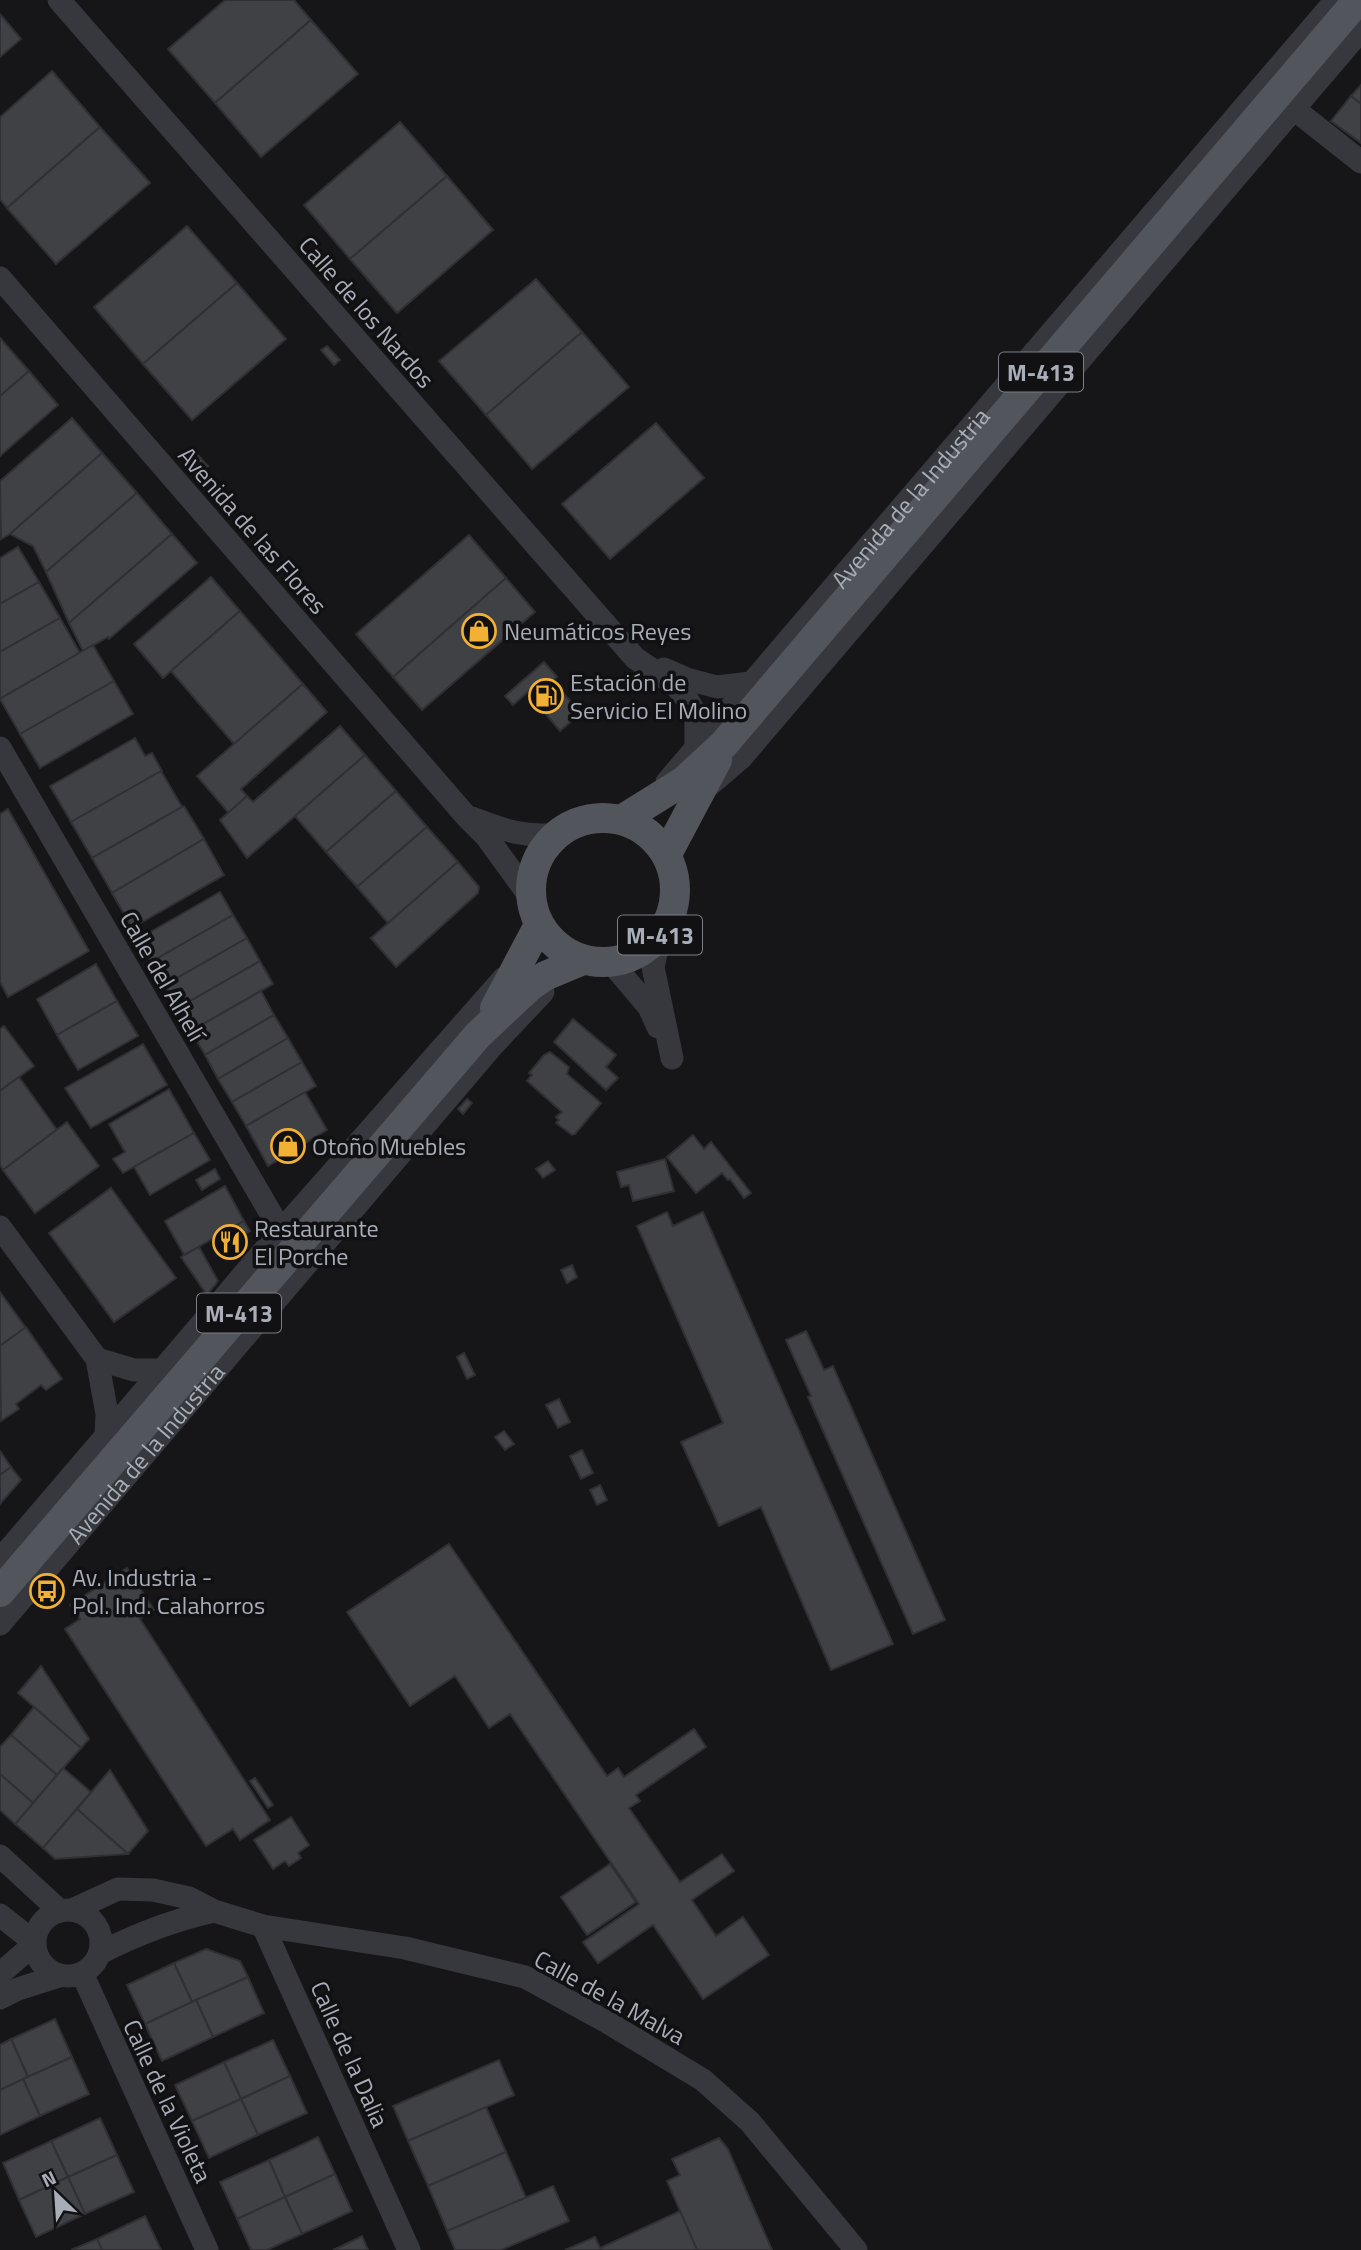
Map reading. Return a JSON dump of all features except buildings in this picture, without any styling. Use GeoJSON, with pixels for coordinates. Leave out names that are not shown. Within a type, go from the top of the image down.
{"type":"FeatureCollection","features":[{"type":"Feature","properties":{"kind":"main road","name":"Avenida de la Industria"},"geometry":{"type":"LineString","coordinates":[[623,819],[684,780],[710,745],[1358,0]]}},
{"type":"Feature","properties":{"kind":"main road","name":"Avenida de la Industria"},"geometry":{"type":"LineString","coordinates":[[667,854],[682,822],[702,792],[710,745]]}},
{"type":"Feature","properties":{"kind":"main road","name":"M-413"},"geometry":{"type":"LineString","coordinates":[[595,817],[623,819],[649,832],[667,854],[676,881],[673,909],[660,935],[639,953],[586,963],[557,947],[535,911],[533,870],[546,845],[567,826],[595,817]]}},
{"type":"Feature","properties":{"kind":"main road","name":"Avenida de la Industria"},"geometry":{"type":"LineString","coordinates":[[478,1035],[519,961],[535,911]]}},
{"type":"Feature","properties":{"kind":"main road","name":"Avenida de la Industria"},"geometry":{"type":"LineString","coordinates":[[0,1591],[478,1035],[545,976],[586,963]]}},
{"type":"Feature","properties":{"kind":"street","name":"Calle de los Nardos"},"geometry":{"type":"LineString","coordinates":[[59,0],[635,658],[677,685],[696,715],[710,745]]}},
{"type":"Feature","properties":{"kind":"street","name":"Avenida de la Industria"},"geometry":{"type":"LineString","coordinates":[[710,745],[751,683],[1336,0]]}},
{"type":"Feature","properties":{"kind":"street","name":"Avenida de la Industria"},"geometry":{"type":"LineString","coordinates":[[702,792],[741,758],[1361,30]]}},
{"type":"Feature","properties":{"kind":"street"},"geometry":{"type":"LineString","coordinates":[[1294,109],[1361,162]]}},
{"type":"Feature","properties":{"kind":"street","name":"Avenida de las Flores"},"geometry":{"type":"LineString","coordinates":[[0,278],[486,836],[535,911]]}},
{"type":"Feature","properties":{"kind":"street","name":"Calle de los Nardos"},"geometry":{"type":"LineString","coordinates":[[635,658],[687,679],[717,687],[751,683]]}},
{"type":"Feature","properties":{"kind":"street","name":"Calle del Alhelí"},"geometry":{"type":"LineString","coordinates":[[0,748],[281,1231]]}},
{"type":"Feature","properties":{"kind":"street","name":"Avenida de las Flores"},"geometry":{"type":"LineString","coordinates":[[466,816],[515,833],[536,837],[558,834]]}},
{"type":"Feature","properties":{"kind":"street"},"geometry":{"type":"LineString","coordinates":[[586,963],[649,1007],[672,1058],[653,967],[660,935]]}},
{"type":"Feature","properties":{"kind":"street","name":"Avenida de la Industria"},"geometry":{"type":"LineString","coordinates":[[0,1560],[281,1231],[519,961]]}},
{"type":"Feature","properties":{"kind":"street","name":"Avenida de la Industria"},"geometry":{"type":"LineString","coordinates":[[0,1624],[484,1056],[586,963]]}},
{"type":"Feature","properties":{"kind":"street"},"geometry":{"type":"LineString","coordinates":[[0,1227],[97,1359],[107,1414],[106,1437]]}},
{"type":"Feature","properties":{"kind":"street"},"geometry":{"type":"LineString","coordinates":[[97,1359],[134,1370],[163,1370]]}},
{"type":"Feature","properties":{"kind":"street"},"geometry":{"type":"LineString","coordinates":[[0,1856],[66,1910],[84,1913],[94,1921],[100,1932],[100,1953],[96,1962],[71,1974],[18,1989],[0,1998]]}},
{"type":"Feature","properties":{"kind":"street"},"geometry":{"type":"LineString","coordinates":[[71,1974],[46,1969],[37,1956],[34,1943],[38,1927],[48,1916],[118,1889],[153,1889],[189,1898],[214,1911],[263,1926]]}},
{"type":"Feature","properties":{"kind":"street"},"geometry":{"type":"LineString","coordinates":[[100,1953],[179,1919],[214,1911]]}},
{"type":"Feature","properties":{"kind":"street"},"geometry":{"type":"LineString","coordinates":[[0,1915],[34,1943]]}},
{"type":"Feature","properties":{"kind":"street","name":"Calle de la Dalia"},"geometry":{"type":"LineString","coordinates":[[263,1926],[410,2250]]}},
{"type":"Feature","properties":{"kind":"street","name":"Calle de la Malva"},"geometry":{"type":"LineString","coordinates":[[263,1926],[405,1948],[525,1977],[607,2022],[703,2080],[750,2122],[856,2250]]}},
{"type":"Feature","properties":{"kind":"street"},"geometry":{"type":"LineString","coordinates":[[0,1974],[34,1943]]}},
{"type":"Feature","properties":{"kind":"street","name":"Calle de la Violeta"},"geometry":{"type":"LineString","coordinates":[[71,1974],[207,2250]]}},
{"type":"Feature","properties":{"kind":"place","name":"Neumáticos Reyes"},"geometry":{"type":"Point","coordinates":[479,631]}},
{"type":"Feature","properties":{"kind":"place","name":"Estación de Servicio El Molino"},"geometry":{"type":"Point","coordinates":[546,696]}},
{"type":"Feature","properties":{"kind":"place","name":"Otoño Muebles"},"geometry":{"type":"Point","coordinates":[288,1146]}},
{"type":"Feature","properties":{"kind":"place","name":"Restaurante El Porche"},"geometry":{"type":"Point","coordinates":[230,1242]}},
{"type":"Feature","properties":{"kind":"place","name":"Av. Industria - Pol. Ind. Calahorros"},"geometry":{"type":"Point","coordinates":[47,1591]}}]}
